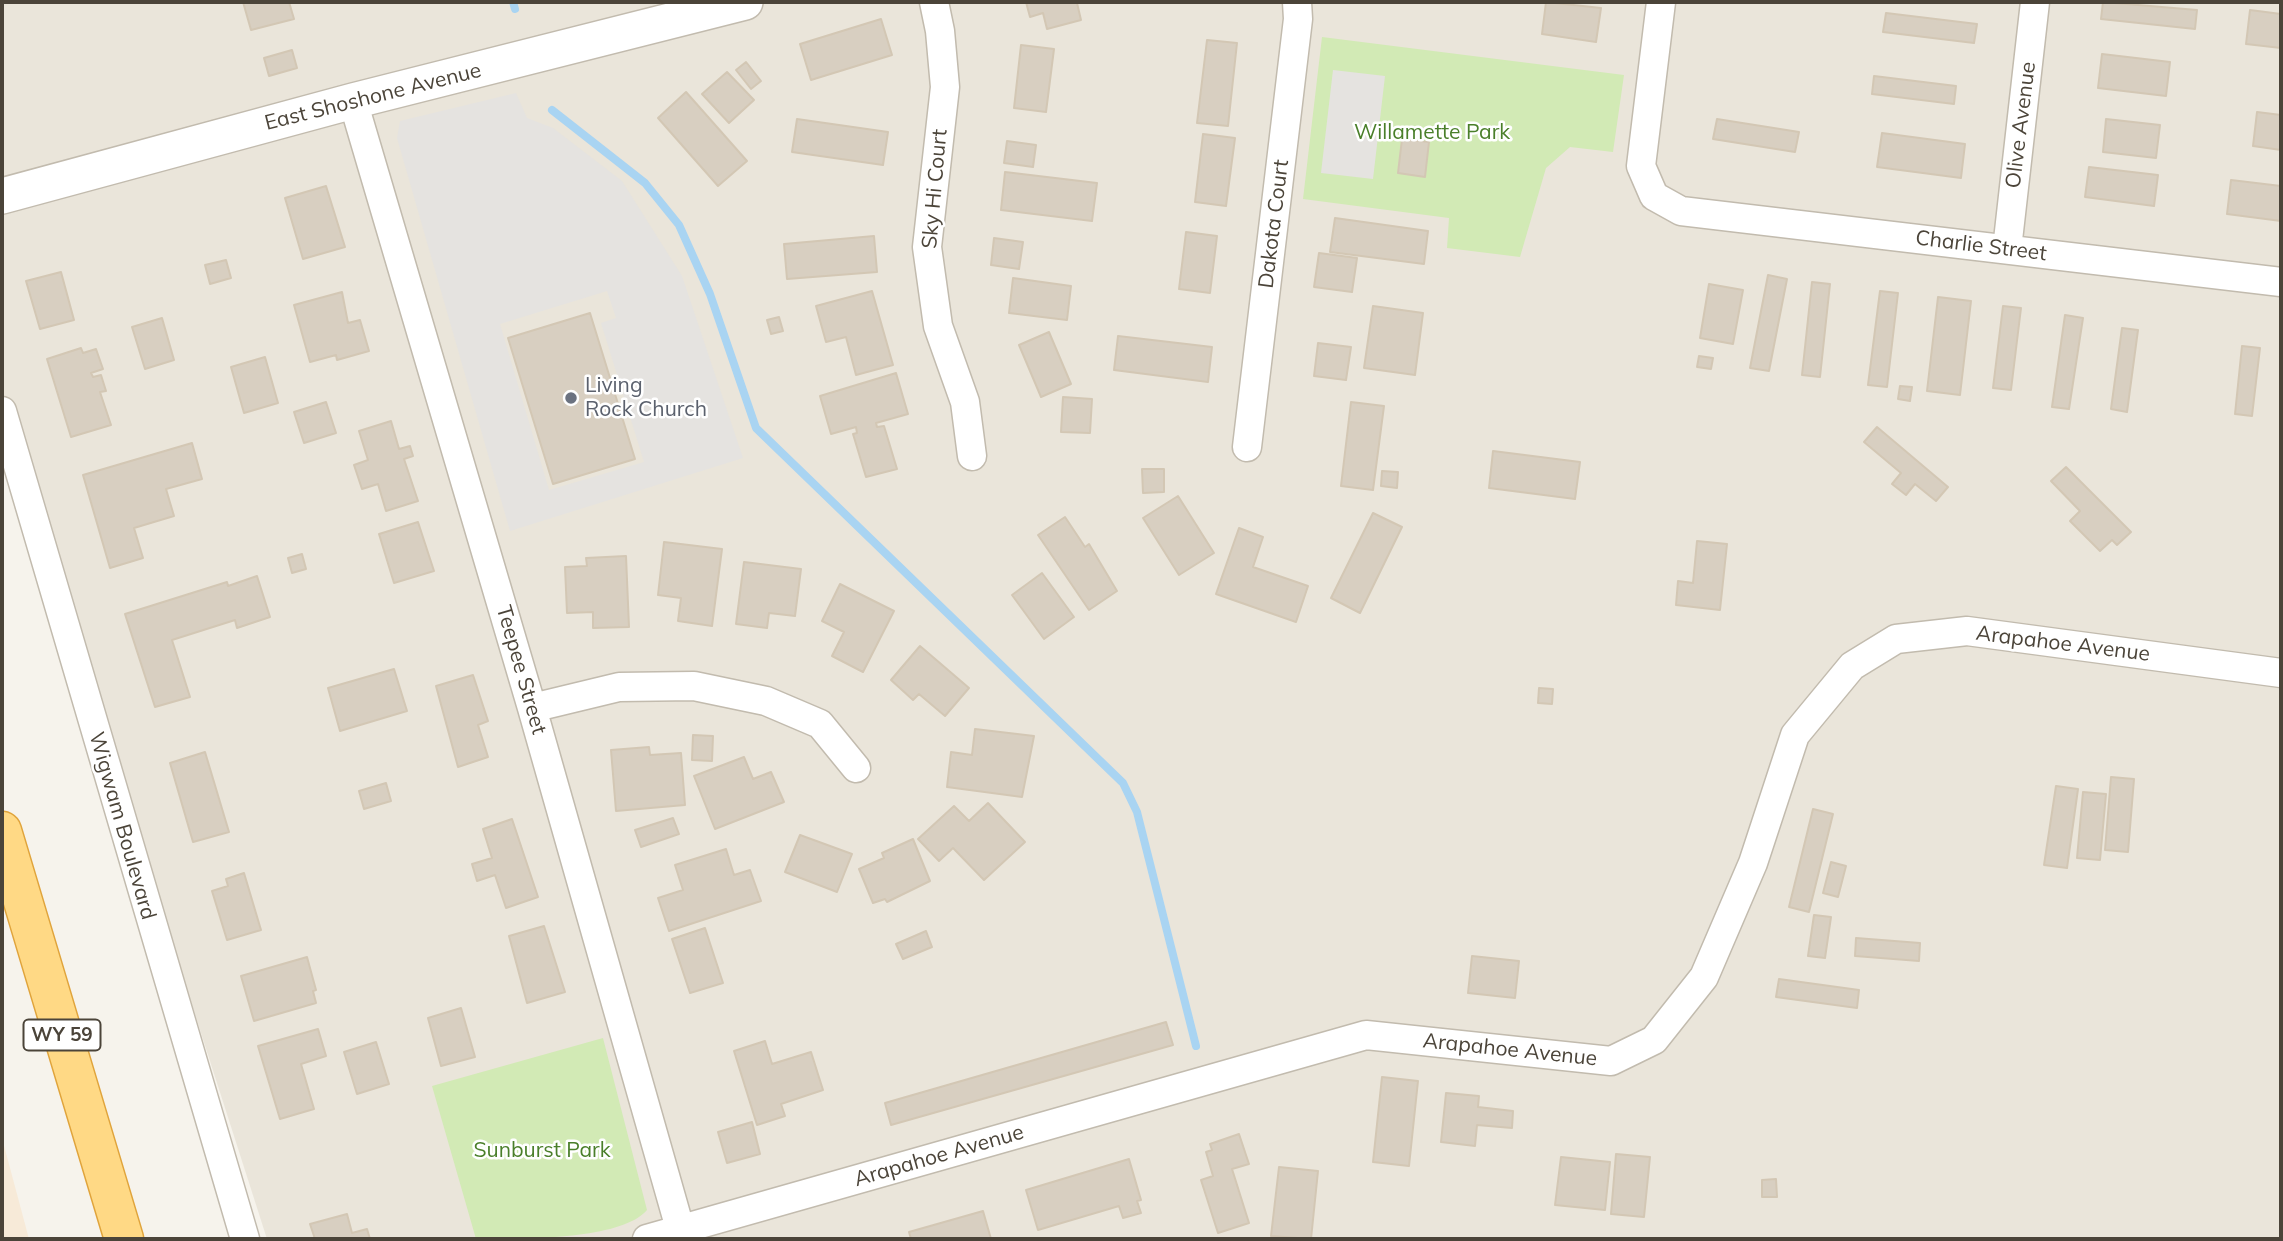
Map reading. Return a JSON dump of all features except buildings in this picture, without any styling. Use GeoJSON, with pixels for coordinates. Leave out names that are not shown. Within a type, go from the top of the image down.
{"type":"FeatureCollection","features":[{"type":"Feature","properties":{"kind":"highway","name":"WY 59"},"geometry":{"type":"LineString","coordinates":[[2,831],[124,1239]]}},
{"type":"Feature","properties":{"kind":"street","name":"East Shoshone Avenue"},"geometry":{"type":"LineString","coordinates":[[2,196],[702,8],[745,2]]}},
{"type":"Feature","properties":{"kind":"street","name":"Sky Hi Court"},"geometry":{"type":"LineString","coordinates":[[934,2],[940,31],[945,87],[927,247],[939,326],[965,402],[972,456]]}},
{"type":"Feature","properties":{"kind":"street","name":"Dakota Court"},"geometry":{"type":"LineString","coordinates":[[1247,447],[1298,19],[1297,2]]}},
{"type":"Feature","properties":{"kind":"street","name":"Charlie Street"},"geometry":{"type":"LineString","coordinates":[[1661,2],[1641,166],[1654,196],[1681,211],[2281,282]]}},
{"type":"Feature","properties":{"kind":"street","name":"Olive Avenue"},"geometry":{"type":"LineString","coordinates":[[2007,249],[2035,2]]}},
{"type":"Feature","properties":{"kind":"street","name":"Teepee Street"},"geometry":{"type":"LineString","coordinates":[[353,102],[532,708],[682,1234]]}},
{"type":"Feature","properties":{"kind":"street","name":"Wigwam Boulevard"},"geometry":{"type":"LineString","coordinates":[[2,411],[245,1239]]}},
{"type":"Feature","properties":{"kind":"street","name":"Arapahoe Avenue"},"geometry":{"type":"LineString","coordinates":[[647,1239],[682,1234],[1366,1035],[1611,1060],[1654,1040],[1704,977],[1754,863],[1795,735],[1852,666],[1896,639],[1967,631],[2281,673]]}},
{"type":"Feature","properties":{"kind":"street"},"geometry":{"type":"LineString","coordinates":[[532,708],[619,687],[694,686],[766,701],[820,724],[856,768]]}},
{"type":"Feature","properties":{"kind":"shaded area"},"geometry":{"type":"Polygon","coordinates":[[[2,2],[2281,2],[2281,1239],[267,1239],[2,412],[2,2]]]}},
{"type":"Feature","properties":{"kind":"shaded area"},"geometry":{"type":"Polygon","coordinates":[[[1333,70],[1385,76],[1373,179],[1321,173],[1333,70]]]}},
{"type":"Feature","properties":{"kind":"shaded area"},"geometry":{"type":"Polygon","coordinates":[[[516,93],[527,118],[553,128],[622,181],[682,276],[743,458],[510,531],[397,138],[400,121],[516,93]],[[607,291],[500,324],[549,490],[644,462],[601,323],[616,318],[607,291]]]}},
{"type":"Feature","properties":{"kind":"shaded area"},"geometry":{"type":"Polygon","coordinates":[[[2,1138],[29,1239],[2,1239],[2,1138]]]}},
{"type":"Feature","properties":{"kind":"green space","name":"Willamette Park"},"geometry":{"type":"Polygon","coordinates":[[[1322,37],[1624,75],[1613,152],[1570,147],[1546,168],[1520,257],[1447,248],[1449,218],[1303,199],[1322,37]]]}},
{"type":"Feature","properties":{"kind":"green space","name":"Sunburst Park"},"geometry":{"type":"Polygon","coordinates":[[[603,1038],[647,1210],[634,1220],[615,1228],[592,1233],[540,1238],[476,1239],[432,1086],[603,1038]]]}},
{"type":"Feature","properties":{"kind":"waterway"},"geometry":{"type":"LineString","coordinates":[[513,2],[515,9]]}},
{"type":"Feature","properties":{"kind":"waterway"},"geometry":{"type":"LineString","coordinates":[[552,110],[645,183],[679,225],[710,294],[756,428],[1123,783],[1137,812],[1196,1046]]}},
{"type":"Feature","properties":{"kind":"place","name":"Living Rock Church"},"geometry":{"type":"Point","coordinates":[571,398]}}]}
